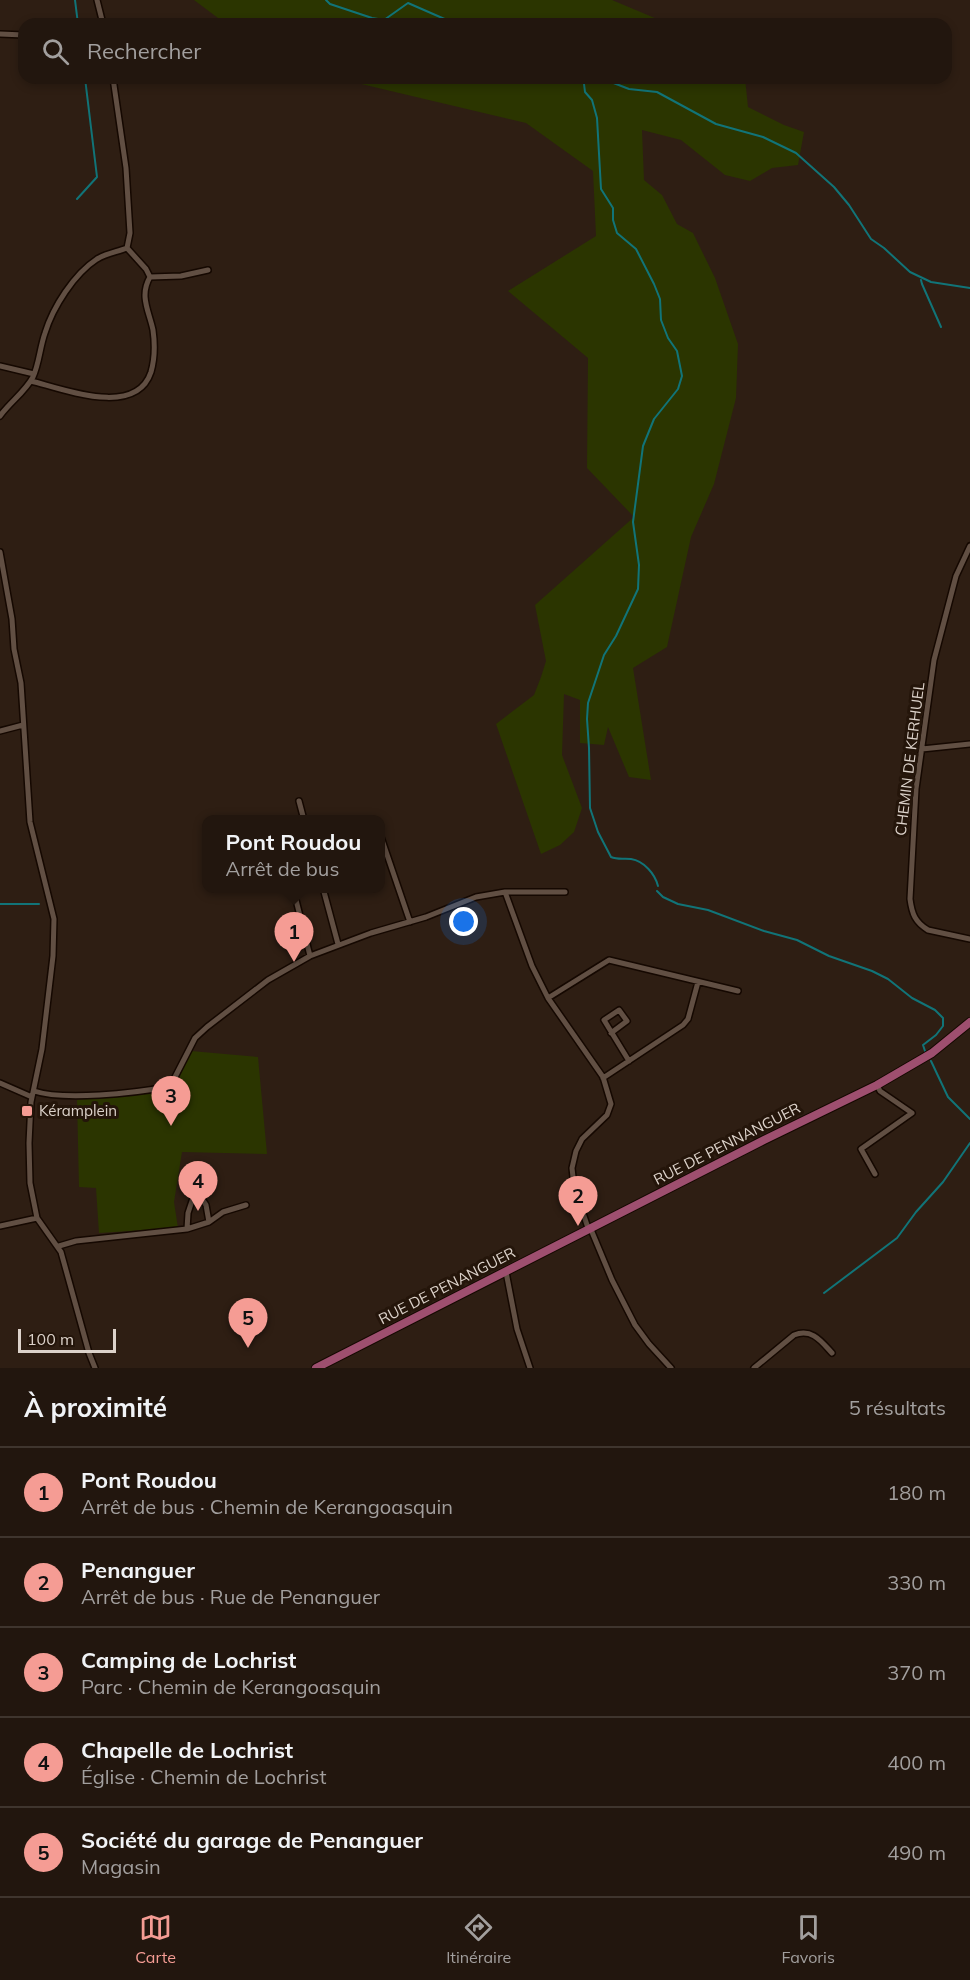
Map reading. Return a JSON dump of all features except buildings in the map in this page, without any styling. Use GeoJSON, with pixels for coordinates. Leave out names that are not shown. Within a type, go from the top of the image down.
{"type":"FeatureCollection","features":[{"type":"Feature","properties":{"kind":"main road","name":"RUE DE PENNANGUER"},"geometry":{"type":"LineString","coordinates":[[590,1229],[877,1085],[932,1053],[970,1022]]}},
{"type":"Feature","properties":{"kind":"main road","name":"RUE DE PENANGUER"},"geometry":{"type":"LineString","coordinates":[[316,1368],[590,1229]]}},
{"type":"Feature","properties":{"kind":"street"},"geometry":{"type":"LineString","coordinates":[[97,0],[102,18]]}},
{"type":"Feature","properties":{"kind":"street"},"geometry":{"type":"LineString","coordinates":[[0,34],[18,35]]}},
{"type":"Feature","properties":{"kind":"street"},"geometry":{"type":"LineString","coordinates":[[31,381],[101,397],[121,397],[132,394],[143,387],[151,372],[154,355],[152,328],[144,296],[150,277],[128,248],[130,225],[126,168],[114,84]]}},
{"type":"Feature","properties":{"kind":"street"},"geometry":{"type":"LineString","coordinates":[[0,416],[31,381],[50,319],[63,296],[94,262],[106,255],[128,248]]}},
{"type":"Feature","properties":{"kind":"street"},"geometry":{"type":"LineString","coordinates":[[150,277],[181,276],[208,270]]}},
{"type":"Feature","properties":{"kind":"street"},"geometry":{"type":"LineString","coordinates":[[0,366],[34,374]]}},
{"type":"Feature","properties":{"kind":"street","name":"CHEMIN DE KERHUEL"},"geometry":{"type":"LineString","coordinates":[[970,546],[956,576],[934,660],[915,797],[910,865],[910,899],[913,915],[918,923],[928,930],[970,939]]}},
{"type":"Feature","properties":{"kind":"street"},"geometry":{"type":"LineString","coordinates":[[0,552],[2,582],[13,626],[14,649],[21,688],[30,822],[54,919],[53,956],[45,1025],[40,1066],[33,1094],[29,1166],[31,1193],[37,1218],[59,1246],[95,1368]]}},
{"type":"Feature","properties":{"kind":"street"},"geometry":{"type":"LineString","coordinates":[[13,626],[17,633]]}},
{"type":"Feature","properties":{"kind":"street"},"geometry":{"type":"LineString","coordinates":[[0,731],[23,725]]}},
{"type":"Feature","properties":{"kind":"street"},"geometry":{"type":"LineString","coordinates":[[922,749],[970,744]]}},
{"type":"Feature","properties":{"kind":"street"},"geometry":{"type":"LineString","coordinates":[[299,801],[303,815]]}},
{"type":"Feature","properties":{"kind":"street"},"geometry":{"type":"LineString","coordinates":[[385,849],[410,922]]}},
{"type":"Feature","properties":{"kind":"street"},"geometry":{"type":"LineString","coordinates":[[0,1083],[33,1094],[78,1095],[167,1087],[173,1081],[195,1038],[207,1027],[277,974],[310,956],[338,944],[410,922],[476,897],[506,892],[565,892]]}},
{"type":"Feature","properties":{"kind":"street"},"geometry":{"type":"LineString","coordinates":[[506,892],[532,966],[548,998],[603,1078],[611,1104],[607,1116],[582,1139],[572,1168],[574,1186],[583,1216],[635,1325],[671,1368]]}},
{"type":"Feature","properties":{"kind":"street"},"geometry":{"type":"LineString","coordinates":[[294,893],[310,956]]}},
{"type":"Feature","properties":{"kind":"street"},"geometry":{"type":"LineString","coordinates":[[324,893],[338,944]]}},
{"type":"Feature","properties":{"kind":"street"},"geometry":{"type":"LineString","coordinates":[[548,998],[609,960],[738,992]]}},
{"type":"Feature","properties":{"kind":"street"},"geometry":{"type":"LineString","coordinates":[[603,1078],[683,1025],[688,1018],[698,982]]}},
{"type":"Feature","properties":{"kind":"street"},"geometry":{"type":"LineString","coordinates":[[611,1033],[629,1061]]}},
{"type":"Feature","properties":{"kind":"street"},"geometry":{"type":"LineString","coordinates":[[875,1174],[861,1149],[912,1113],[880,1091],[877,1085]]}},
{"type":"Feature","properties":{"kind":"street"},"geometry":{"type":"LineString","coordinates":[[196,1181],[200,1196],[206,1205],[208,1222]]}},
{"type":"Feature","properties":{"kind":"street"},"geometry":{"type":"LineString","coordinates":[[187,1229],[188,1213],[193,1198],[200,1196]]}},
{"type":"Feature","properties":{"kind":"street"},"geometry":{"type":"LineString","coordinates":[[59,1246],[76,1240],[187,1229],[246,1204]]}},
{"type":"Feature","properties":{"kind":"street"},"geometry":{"type":"LineString","coordinates":[[0,1226],[37,1218]]}},
{"type":"Feature","properties":{"kind":"street"},"geometry":{"type":"LineString","coordinates":[[506,1272],[517,1329],[530,1368]]}},
{"type":"Feature","properties":{"kind":"street"},"geometry":{"type":"LineString","coordinates":[[754,1368],[800,1332],[818,1336],[832,1353]]}},
{"type":"Feature","properties":{"kind":"green space"},"geometry":{"type":"Polygon","coordinates":[[[194,0],[612,0],[655,18],[218,18],[194,0]]]}},
{"type":"Feature","properties":{"kind":"green space"},"geometry":{"type":"Polygon","coordinates":[[[361,84],[746,84],[748,107],[804,132],[798,165],[772,168],[750,181],[725,175],[681,140],[642,130],[644,180],[662,195],[677,224],[693,233],[715,278],[738,344],[736,398],[714,484],[691,537],[667,647],[633,668],[651,780],[629,777],[608,727],[604,745],[580,743],[580,700],[564,694],[562,755],[582,808],[574,832],[560,845],[541,854],[496,724],[534,695],[541,677],[546,661],[535,605],[634,517],[587,468],[588,358],[508,291],[596,236],[593,171],[526,123],[361,84]]]}},
{"type":"Feature","properties":{"kind":"green space"},"geometry":{"type":"Polygon","coordinates":[[[191,1051],[258,1057],[267,1154],[182,1152],[174,1202],[178,1228],[99,1233],[96,1188],[79,1187],[77,1100],[172,1091],[191,1051]]]}},
{"type":"Feature","properties":{"kind":"waterway"},"geometry":{"type":"LineString","coordinates":[[75,0],[77,18]]}},
{"type":"Feature","properties":{"kind":"waterway"},"geometry":{"type":"LineString","coordinates":[[326,0],[330,4],[372,18]]}},
{"type":"Feature","properties":{"kind":"waterway"},"geometry":{"type":"LineString","coordinates":[[387,18],[408,3],[442,18]]}},
{"type":"Feature","properties":{"kind":"waterway"},"geometry":{"type":"LineString","coordinates":[[77,199],[97,177],[86,84]]}},
{"type":"Feature","properties":{"kind":"waterway"},"geometry":{"type":"LineString","coordinates":[[584,84],[585,92],[592,100],[597,118],[601,189],[613,208],[613,220],[617,233],[636,249],[654,284],[660,299],[661,320],[668,338],[677,351],[682,376],[678,389],[654,419],[643,446],[633,522],[639,565],[638,589],[616,636],[604,655],[588,703],[587,719],[590,808],[598,832],[611,857],[640,862],[652,873],[658,886]]}},
{"type":"Feature","properties":{"kind":"waterway"},"geometry":{"type":"LineString","coordinates":[[616,84],[629,89],[657,92],[716,124],[763,137],[796,153],[834,187],[871,239],[910,272],[931,282],[970,288]]}},
{"type":"Feature","properties":{"kind":"waterway"},"geometry":{"type":"LineString","coordinates":[[921,280],[941,327]]}},
{"type":"Feature","properties":{"kind":"waterway"},"geometry":{"type":"LineString","coordinates":[[657,891],[663,897],[678,904],[708,910],[764,931],[797,940],[829,956],[888,979],[912,998],[935,1010],[943,1018],[943,1026],[923,1045],[925,1051]]}},
{"type":"Feature","properties":{"kind":"waterway"},"geometry":{"type":"LineString","coordinates":[[0,904],[39,904]]}},
{"type":"Feature","properties":{"kind":"waterway"},"geometry":{"type":"LineString","coordinates":[[931,1061],[948,1097],[970,1119]]}},
{"type":"Feature","properties":{"kind":"waterway"},"geometry":{"type":"LineString","coordinates":[[824,1293],[897,1238],[916,1212],[943,1182],[970,1143]]}},
{"type":"Feature","properties":{"kind":"place","name":"Pont Roudou"},"geometry":{"type":"Point","coordinates":[294,962]}},
{"type":"Feature","properties":{"kind":"place","name":"Kéramplein"},"geometry":{"type":"Point","coordinates":[27,1111]}},
{"type":"Feature","properties":{"kind":"place","name":"Camping de Lochrist"},"geometry":{"type":"Point","coordinates":[171,1126]}},
{"type":"Feature","properties":{"kind":"place","name":"Chapelle de Lochrist"},"geometry":{"type":"Point","coordinates":[198,1211]}},
{"type":"Feature","properties":{"kind":"place","name":"Penanguer"},"geometry":{"type":"Point","coordinates":[578,1226]}},
{"type":"Feature","properties":{"kind":"place","name":"Société du garage de Penanguer"},"geometry":{"type":"Point","coordinates":[248,1348]}}]}
